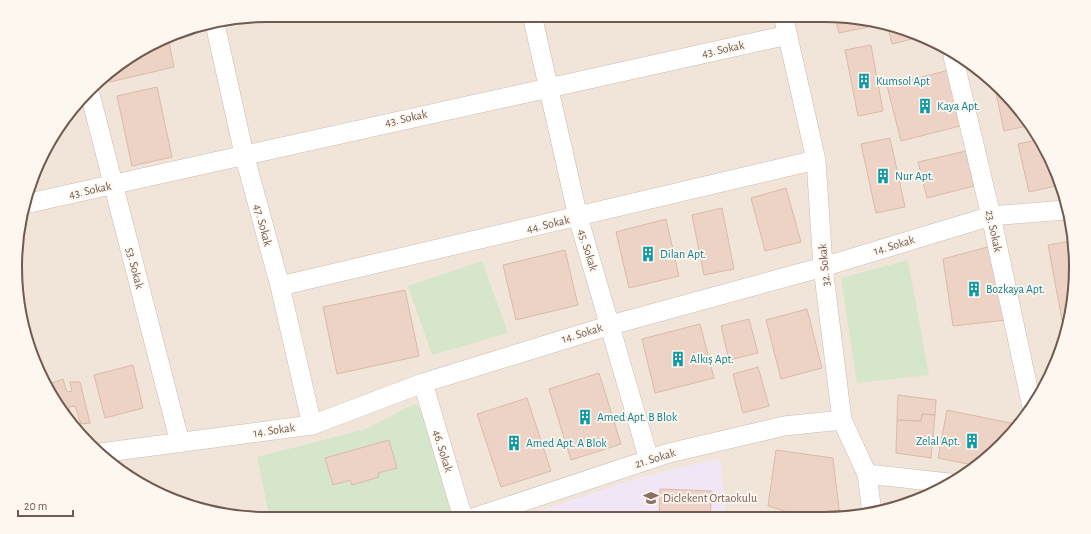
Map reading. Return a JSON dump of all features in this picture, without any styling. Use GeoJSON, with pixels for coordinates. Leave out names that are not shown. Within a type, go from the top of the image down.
{"type":"FeatureCollection","features":[{"type":"Feature","properties":{"kind":"street","name":"45. Sokak"},"geometry":{"type":"LineString","coordinates":[[534,22],[578,217],[649,460]]}},
{"type":"Feature","properties":{"kind":"street","name":"32. Sokak"},"geometry":{"type":"LineString","coordinates":[[785,22],[816,160],[823,267],[842,420],[867,474],[871,507]]}},
{"type":"Feature","properties":{"kind":"street","name":"47. Sokak"},"geometry":{"type":"LineString","coordinates":[[216,28],[244,154],[280,286],[312,425]]}},
{"type":"Feature","properties":{"kind":"street","name":"43. Sokak"},"geometry":{"type":"LineString","coordinates":[[30,203],[114,185],[244,154],[788,34]]}},
{"type":"Feature","properties":{"kind":"street","name":"23. Sokak"},"geometry":{"type":"LineString","coordinates":[[954,59],[991,216],[1030,399]]}},
{"type":"Feature","properties":{"kind":"street","name":"53. Sokak"},"geometry":{"type":"LineString","coordinates":[[91,97],[180,443]]}},
{"type":"Feature","properties":{"kind":"street","name":"44. Sokak"},"geometry":{"type":"LineString","coordinates":[[280,286],[816,160]]}},
{"type":"Feature","properties":{"kind":"street","name":"14. Sokak"},"geometry":{"type":"LineString","coordinates":[[107,452],[312,425],[423,383],[610,325],[823,267],[991,216],[1062,210]]}},
{"type":"Feature","properties":{"kind":"street","name":"46. Sokak"},"geometry":{"type":"LineString","coordinates":[[423,383],[462,512]]}},
{"type":"Feature","properties":{"kind":"street","name":"21. Sokak"},"geometry":{"type":"LineString","coordinates":[[491,512],[669,453],[784,426],[842,420]]}},
{"type":"Feature","properties":{"kind":"street"},"geometry":{"type":"LineString","coordinates":[[867,474],[941,482]]}},
{"type":"Feature","properties":{"kind":"shaded area"},"geometry":{"type":"Polygon","coordinates":[[[824,22],[856,24],[887,30],[932,47],[960,63],[986,83],[1008,105],[1028,131],[1044,159],[1056,188],[1061,204],[1067,235],[1069,267],[1067,299],[1061,330],[1044,375],[1028,403],[1008,429],[986,451],[960,471],[932,487],[903,499],[887,504],[856,510],[824,512],[267,512],[235,510],[204,504],[159,487],[131,471],[105,451],[83,429],[63,403],[47,375],[30,330],[24,299],[22,267],[24,235],[27,219],[35,188],[55,144],[83,105],[105,83],[131,63],[173,41],[204,30],[235,24],[824,22]]]}},
{"type":"Feature","properties":{"kind":"shaded area","name":"Diclekent Ortaokulu"},"geometry":{"type":"Polygon","coordinates":[[[720,458],[725,512],[537,512],[634,479],[720,458]]]}},
{"type":"Feature","properties":{"kind":"green space"},"geometry":{"type":"Polygon","coordinates":[[[908,260],[929,375],[857,383],[841,278],[908,260]]]}},
{"type":"Feature","properties":{"kind":"green space"},"geometry":{"type":"Polygon","coordinates":[[[482,261],[508,333],[432,355],[408,286],[482,261]]]}},
{"type":"Feature","properties":{"kind":"green space"},"geometry":{"type":"Polygon","coordinates":[[[414,404],[426,412],[451,512],[269,512],[257,457],[366,429],[414,404]]]}},
{"type":"Feature","properties":{"kind":"building"},"geometry":{"type":"Polygon","coordinates":[[[836,23],[868,26],[868,27],[839,33],[836,23]]]}},
{"type":"Feature","properties":{"kind":"building"},"geometry":{"type":"Polygon","coordinates":[[[889,31],[913,39],[892,44],[889,31]]]}},
{"type":"Feature","properties":{"kind":"building"},"geometry":{"type":"Polygon","coordinates":[[[169,43],[174,67],[110,82],[109,80],[131,63],[169,43]]]}},
{"type":"Feature","properties":{"kind":"building","name":"Kumsol Apt"},"geometry":{"type":"Polygon","coordinates":[[[871,45],[883,111],[858,116],[845,50],[871,45]]]}},
{"type":"Feature","properties":{"kind":"building","name":"Kaya Apt."},"geometry":{"type":"Polygon","coordinates":[[[949,70],[964,125],[901,141],[887,86],[949,70]]]}},
{"type":"Feature","properties":{"kind":"building"},"geometry":{"type":"Polygon","coordinates":[[[157,87],[172,157],[132,166],[117,96],[157,87]]]}},
{"type":"Feature","properties":{"kind":"building"},"geometry":{"type":"Polygon","coordinates":[[[996,93],[1008,105],[1025,127],[1004,131],[996,93]]]}},
{"type":"Feature","properties":{"kind":"building","name":"Nur Apt."},"geometry":{"type":"Polygon","coordinates":[[[890,138],[905,207],[876,213],[861,144],[890,138]]]}},
{"type":"Feature","properties":{"kind":"building"},"geometry":{"type":"Polygon","coordinates":[[[1033,141],[1044,159],[1055,186],[1029,192],[1018,144],[1033,141]]]}},
{"type":"Feature","properties":{"kind":"building"},"geometry":{"type":"Polygon","coordinates":[[[966,151],[974,186],[927,198],[918,162],[966,151]]]}},
{"type":"Feature","properties":{"kind":"building"},"geometry":{"type":"Polygon","coordinates":[[[786,188],[801,242],[765,251],[751,198],[786,188]]]}},
{"type":"Feature","properties":{"kind":"building"},"geometry":{"type":"Polygon","coordinates":[[[722,208],[734,269],[704,275],[692,215],[722,208]]]}},
{"type":"Feature","properties":{"kind":"building","name":"Dilan Apt."},"geometry":{"type":"Polygon","coordinates":[[[666,219],[679,276],[629,288],[616,232],[666,219]]]}},
{"type":"Feature","properties":{"kind":"building"},"geometry":{"type":"Polygon","coordinates":[[[1067,242],[1069,267],[1067,299],[1062,320],[1048,245],[1067,242]]]}},
{"type":"Feature","properties":{"kind":"building","name":"Bozkaya Apt."},"geometry":{"type":"Polygon","coordinates":[[[991,246],[1006,320],[953,326],[943,259],[991,246]]]}},
{"type":"Feature","properties":{"kind":"building"},"geometry":{"type":"Polygon","coordinates":[[[565,250],[578,305],[516,320],[503,265],[565,250]]]}},
{"type":"Feature","properties":{"kind":"building"},"geometry":{"type":"Polygon","coordinates":[[[405,290],[419,356],[337,374],[323,307],[405,290]]]}},
{"type":"Feature","properties":{"kind":"building"},"geometry":{"type":"Polygon","coordinates":[[[807,309],[822,368],[781,379],[766,320],[807,309]]]}},
{"type":"Feature","properties":{"kind":"building"},"geometry":{"type":"Polygon","coordinates":[[[749,319],[758,353],[729,360],[721,326],[749,319]]]}},
{"type":"Feature","properties":{"kind":"building","name":"Alkış Apt."},"geometry":{"type":"Polygon","coordinates":[[[700,324],[714,378],[655,393],[642,339],[700,324]]]}},
{"type":"Feature","properties":{"kind":"building"},"geometry":{"type":"Polygon","coordinates":[[[133,365],[143,408],[105,418],[94,375],[133,365]]]}},
{"type":"Feature","properties":{"kind":"building"},"geometry":{"type":"Polygon","coordinates":[[[758,367],[769,406],[743,413],[733,374],[758,367]]]}},
{"type":"Feature","properties":{"kind":"building","name":"Amed Apt. B Blok"},"geometry":{"type":"Polygon","coordinates":[[[599,373],[621,444],[571,460],[549,389],[599,373]]]}},
{"type":"Feature","properties":{"kind":"building"},"geometry":{"type":"Polygon","coordinates":[[[63,379],[67,392],[72,391],[70,382],[80,382],[90,423],[81,424],[75,406],[69,407],[70,412],[51,383],[63,379]]]}},
{"type":"Feature","properties":{"kind":"building"},"geometry":{"type":"Polygon","coordinates":[[[898,395],[936,400],[935,415],[922,414],[921,421],[897,420],[898,395]]]}},
{"type":"Feature","properties":{"kind":"building","name":"Amed Apt. A Blok"},"geometry":{"type":"Polygon","coordinates":[[[527,398],[551,471],[501,487],[477,414],[527,398]]]}},
{"type":"Feature","properties":{"kind":"building","name":"Zelal Apt."},"geometry":{"type":"Polygon","coordinates":[[[947,410],[1012,423],[986,451],[969,464],[938,458],[947,410]]]}},
{"type":"Feature","properties":{"kind":"building"},"geometry":{"type":"Polygon","coordinates":[[[922,414],[935,415],[931,458],[896,453],[897,420],[921,421],[922,414]]]}},
{"type":"Feature","properties":{"kind":"building"},"geometry":{"type":"Polygon","coordinates":[[[389,440],[397,468],[378,473],[379,477],[352,485],[350,480],[333,485],[325,458],[389,440]]]}},
{"type":"Feature","properties":{"kind":"building"},"geometry":{"type":"Polygon","coordinates":[[[776,450],[833,458],[839,511],[788,512],[768,506],[776,450]]]}},
{"type":"Feature","properties":{"kind":"building"},"geometry":{"type":"Polygon","coordinates":[[[660,489],[712,491],[710,512],[659,512],[660,489]]]}},
{"type":"Feature","properties":{"kind":"place","name":"Kumsol Apt"},"geometry":{"type":"Point","coordinates":[864,81]}},
{"type":"Feature","properties":{"kind":"place","name":"Kaya Apt."},"geometry":{"type":"Point","coordinates":[925,106]}},
{"type":"Feature","properties":{"kind":"place","name":"Nur Apt."},"geometry":{"type":"Point","coordinates":[883,176]}},
{"type":"Feature","properties":{"kind":"place","name":"Dilan Apt."},"geometry":{"type":"Point","coordinates":[648,254]}},
{"type":"Feature","properties":{"kind":"place","name":"Bozkaya Apt."},"geometry":{"type":"Point","coordinates":[974,289]}},
{"type":"Feature","properties":{"kind":"place","name":"Alkış Apt."},"geometry":{"type":"Point","coordinates":[678,359]}},
{"type":"Feature","properties":{"kind":"place","name":"Amed Apt. B Blok"},"geometry":{"type":"Point","coordinates":[585,417]}},
{"type":"Feature","properties":{"kind":"place","name":"Zelal Apt."},"geometry":{"type":"Point","coordinates":[972,441]}},
{"type":"Feature","properties":{"kind":"place","name":"Amed Apt. A Blok"},"geometry":{"type":"Point","coordinates":[514,443]}},
{"type":"Feature","properties":{"kind":"place","name":"Diclekent Ortaokulu"},"geometry":{"type":"Point","coordinates":[651,498]}}]}
